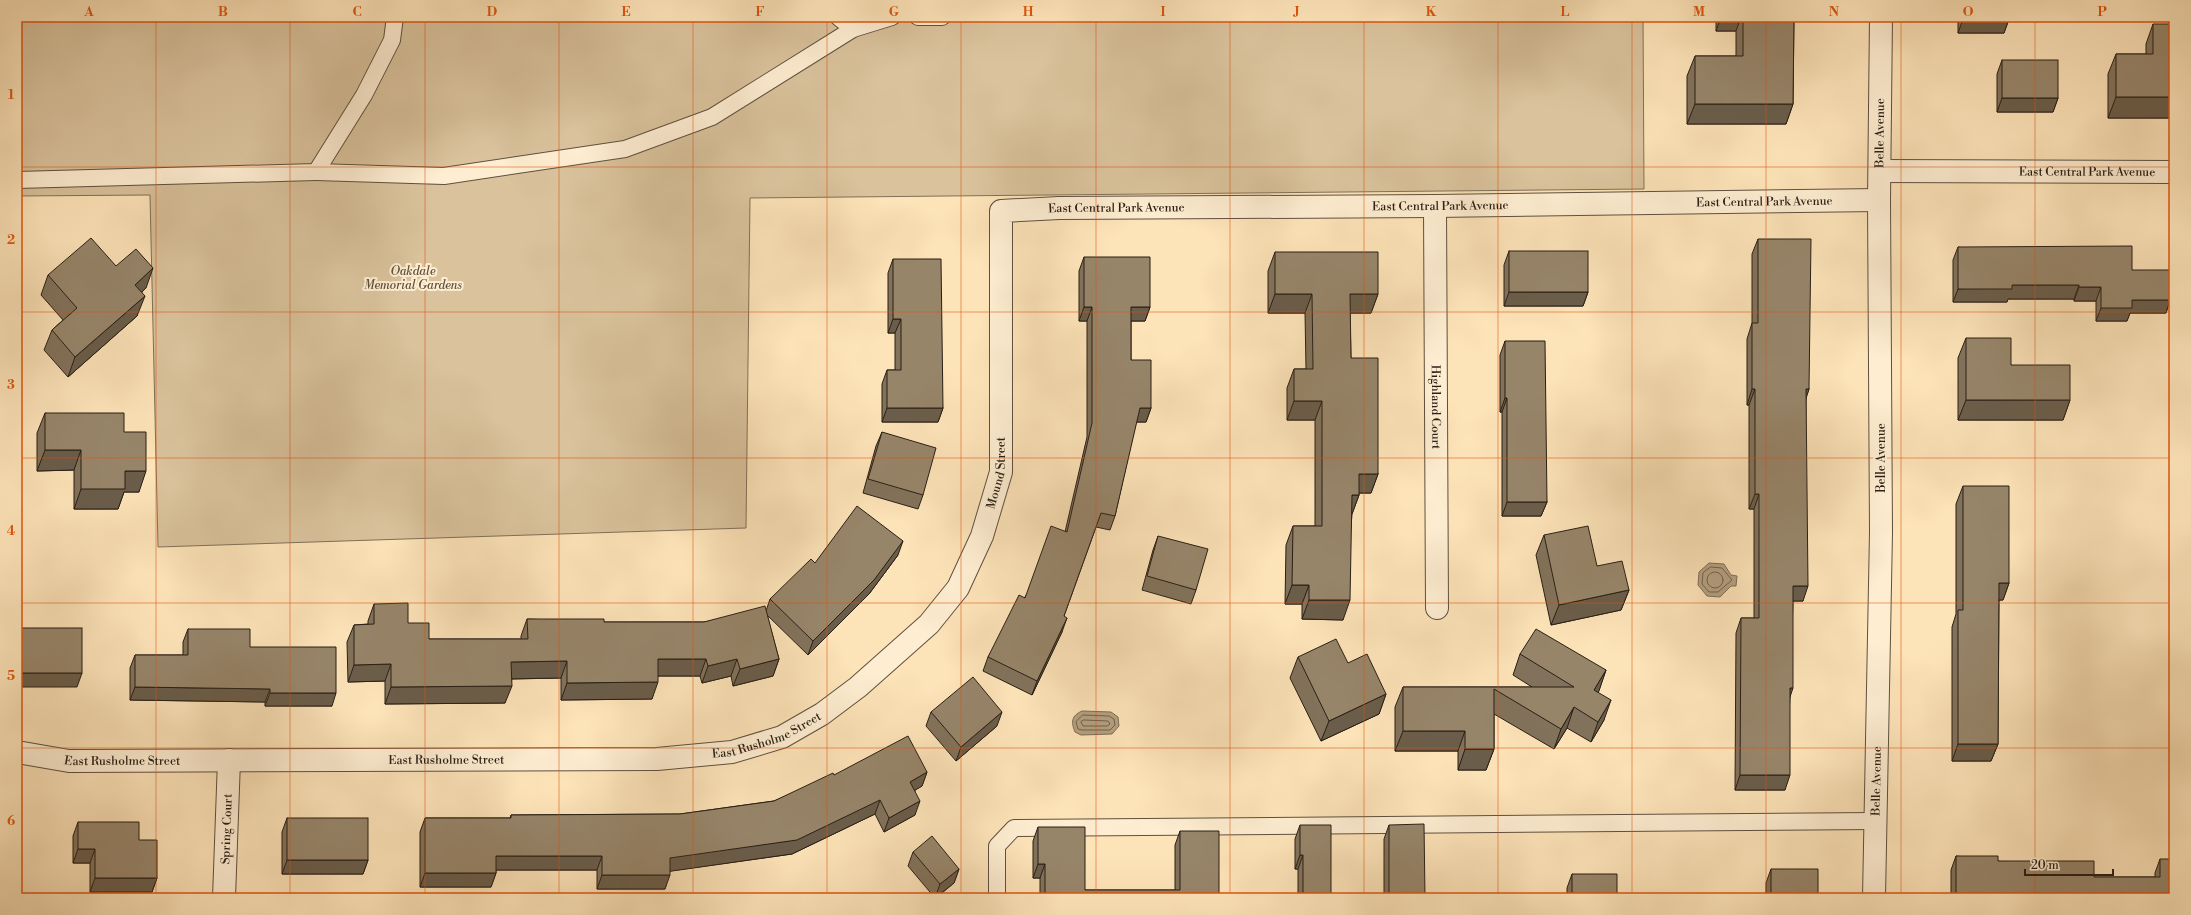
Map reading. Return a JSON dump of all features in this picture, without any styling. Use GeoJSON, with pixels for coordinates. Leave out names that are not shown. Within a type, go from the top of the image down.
{"type":"FeatureCollection","features":[{"type":"Feature","properties":{"kind":"street","name":"Belle Avenue"},"geometry":{"type":"LineString","coordinates":[[1874,898],[1881,532],[1879,200],[1881,17]]}},
{"type":"Feature","properties":{"kind":"street","name":"East Central Park Avenue"},"geometry":{"type":"LineString","coordinates":[[1880,171],[2174,172]]}},
{"type":"Feature","properties":{"kind":"street","name":"East Central Park Avenue"},"geometry":{"type":"LineString","coordinates":[[1001,211],[1067,208],[1435,206],[1879,200]]}},
{"type":"Feature","properties":{"kind":"street","name":"Highland Court"},"geometry":{"type":"LineString","coordinates":[[1435,206],[1437,608]]}},
{"type":"Feature","properties":{"kind":"street","name":"Mound Street"},"geometry":{"type":"LineString","coordinates":[[858,687],[929,624],[958,588],[982,536],[1001,472],[1001,211]]}},
{"type":"Feature","properties":{"kind":"street","name":"East Rusholme Street"},"geometry":{"type":"LineString","coordinates":[[17,752],[69,761],[656,759],[732,752],[782,736],[822,714],[858,687]]}},
{"type":"Feature","properties":{"kind":"street","name":"Spring Court"},"geometry":{"type":"LineString","coordinates":[[224,898],[229,760]]}},
{"type":"Feature","properties":{"kind":"lane"},"geometry":{"type":"LineString","coordinates":[[316,172],[364,95],[392,40],[395,17]]}},
{"type":"Feature","properties":{"kind":"lane"},"geometry":{"type":"LineString","coordinates":[[838,17],[853,29]]}},
{"type":"Feature","properties":{"kind":"lane"},"geometry":{"type":"LineString","coordinates":[[17,180],[316,172],[444,176],[625,149],[712,117],[853,29],[892,17]]}},
{"type":"Feature","properties":{"kind":"lane"},"geometry":{"type":"LineString","coordinates":[[918,17],[942,17]]}},
{"type":"Feature","properties":{"kind":"lane"},"geometry":{"type":"LineString","coordinates":[[997,898],[997,846],[1014,828],[1875,821]]}},
{"type":"Feature","properties":{"kind":"green space","name":"Oakdale Memorial Gardens"},"geometry":{"type":"Polygon","coordinates":[[[17,17],[1643,17],[1644,189],[750,198],[746,528],[158,547],[150,195],[17,196],[17,17]]]}},
{"type":"Feature","properties":{"kind":"water"},"geometry":{"type":"Polygon","coordinates":[[[1709,563],[1724,564],[1731,575],[1737,576],[1736,586],[1731,586],[1720,597],[1707,596],[1698,585],[1699,572],[1709,563]]]}},
{"type":"Feature","properties":{"kind":"water"},"geometry":{"type":"Polygon","coordinates":[[[1082,711],[1111,712],[1118,717],[1119,726],[1112,734],[1081,735],[1075,732],[1073,720],[1078,713],[1082,711]]]}},
{"type":"Feature","properties":{"kind":"building"},"geometry":{"type":"Polygon","coordinates":[[[1743,17],[1794,17],[1793,104],[1695,104],[1695,56],[1743,56],[1743,17]]]}},
{"type":"Feature","properties":{"kind":"building"},"geometry":{"type":"Polygon","coordinates":[[[1963,17],[2009,17],[2009,19],[1963,19],[1963,17]]]}},
{"type":"Feature","properties":{"kind":"building"},"geometry":{"type":"Polygon","coordinates":[[[2153,24],[2174,24],[2174,97],[2116,97],[2116,54],[2153,54],[2153,24]]]}},
{"type":"Feature","properties":{"kind":"building"},"geometry":{"type":"Polygon","coordinates":[[[2002,60],[2058,60],[2058,98],[2002,98],[2002,60]]]}},
{"type":"Feature","properties":{"kind":"building"},"geometry":{"type":"Polygon","coordinates":[[[17,231],[21,232],[17,245],[17,231]]]}},
{"type":"Feature","properties":{"kind":"building"},"geometry":{"type":"Polygon","coordinates":[[[91,238],[116,266],[136,249],[153,268],[135,285],[145,296],[75,357],[52,330],[77,308],[48,275],[91,238]]]}},
{"type":"Feature","properties":{"kind":"building"},"geometry":{"type":"Polygon","coordinates":[[[1758,239],[1811,239],[1809,389],[1806,389],[1808,586],[1793,586],[1793,688],[1790,688],[1790,775],[1740,775],[1741,618],[1759,618],[1759,494],[1755,494],[1755,389],[1752,389],[1752,323],[1758,323],[1758,239]]]}},
{"type":"Feature","properties":{"kind":"building"},"geometry":{"type":"Polygon","coordinates":[[[2132,246],[2132,270],[2170,270],[2170,300],[2132,300],[2132,308],[2101,308],[2101,287],[2079,287],[2079,285],[2012,285],[2012,289],[1958,289],[1958,247],[2132,246]]]}},
{"type":"Feature","properties":{"kind":"building"},"geometry":{"type":"Polygon","coordinates":[[[1509,251],[1588,251],[1588,292],[1509,292],[1509,251]]]}},
{"type":"Feature","properties":{"kind":"building"},"geometry":{"type":"Polygon","coordinates":[[[1275,252],[1378,252],[1378,294],[1350,294],[1351,358],[1378,358],[1378,474],[1359,474],[1359,495],[1352,495],[1350,600],[1309,600],[1309,585],[1292,585],[1293,526],[1322,526],[1322,401],[1294,401],[1294,369],[1313,369],[1312,294],[1275,294],[1275,252]]]}},
{"type":"Feature","properties":{"kind":"building"},"geometry":{"type":"Polygon","coordinates":[[[1084,257],[1150,257],[1150,307],[1131,307],[1131,360],[1151,360],[1151,408],[1140,408],[1115,516],[1101,513],[1064,616],[1067,618],[1037,681],[988,657],[1019,595],[1025,598],[1051,526],[1067,532],[1092,423],[1092,307],[1084,307],[1084,257]]]}},
{"type":"Feature","properties":{"kind":"building"},"geometry":{"type":"Polygon","coordinates":[[[893,259],[941,259],[943,408],[887,408],[887,370],[901,370],[901,319],[893,319],[893,259]]]}},
{"type":"Feature","properties":{"kind":"building"},"geometry":{"type":"Polygon","coordinates":[[[1966,338],[2011,338],[2011,365],[2070,365],[2070,400],[1966,400],[1966,338]]]}},
{"type":"Feature","properties":{"kind":"building"},"geometry":{"type":"Polygon","coordinates":[[[1505,341],[1545,341],[1547,502],[1507,502],[1507,398],[1505,398],[1505,341]]]}},
{"type":"Feature","properties":{"kind":"building"},"geometry":{"type":"Polygon","coordinates":[[[45,413],[124,413],[124,432],[146,432],[146,471],[125,471],[125,489],[81,489],[81,450],[45,450],[45,413]]]}},
{"type":"Feature","properties":{"kind":"building"},"geometry":{"type":"Polygon","coordinates":[[[882,432],[936,448],[923,495],[868,479],[882,432]]]}},
{"type":"Feature","properties":{"kind":"building"},"geometry":{"type":"Polygon","coordinates":[[[1963,486],[2009,486],[2009,583],[1999,583],[1998,744],[1958,744],[1958,610],[1963,610],[1963,486]]]}},
{"type":"Feature","properties":{"kind":"building"},"geometry":{"type":"Polygon","coordinates":[[[857,506],[903,541],[874,580],[813,641],[770,599],[811,559],[815,563],[857,506]]]}},
{"type":"Feature","properties":{"kind":"building"},"geometry":{"type":"Polygon","coordinates":[[[1588,526],[1597,566],[1622,561],[1629,590],[1559,605],[1544,535],[1588,526]]]}},
{"type":"Feature","properties":{"kind":"building"},"geometry":{"type":"Polygon","coordinates":[[[1158,536],[1208,549],[1196,590],[1147,576],[1158,536]]]}},
{"type":"Feature","properties":{"kind":"building"},"geometry":{"type":"Polygon","coordinates":[[[408,603],[408,623],[429,623],[429,639],[528,639],[527,619],[604,619],[604,622],[704,622],[765,606],[779,659],[740,669],[737,659],[708,666],[706,659],[658,659],[658,682],[567,683],[567,661],[511,662],[512,686],[391,687],[391,664],[354,665],[354,625],[374,624],[374,604],[408,603]]]}},
{"type":"Feature","properties":{"kind":"building"},"geometry":{"type":"Polygon","coordinates":[[[17,628],[82,628],[82,673],[17,673],[17,628]]]}},
{"type":"Feature","properties":{"kind":"building"},"geometry":{"type":"Polygon","coordinates":[[[188,629],[250,629],[250,647],[336,647],[336,693],[270,693],[270,689],[135,687],[135,655],[188,655],[188,629]]]}},
{"type":"Feature","properties":{"kind":"building"},"geometry":{"type":"Polygon","coordinates":[[[1536,629],[1606,670],[1594,690],[1611,700],[1598,722],[1574,707],[1561,729],[1494,689],[1494,749],[1465,749],[1465,731],[1403,731],[1403,687],[1574,687],[1520,654],[1536,629]]]}},
{"type":"Feature","properties":{"kind":"building"},"geometry":{"type":"Polygon","coordinates":[[[1336,639],[1348,663],[1367,654],[1386,694],[1329,721],[1298,657],[1336,639]]]}},
{"type":"Feature","properties":{"kind":"building"},"geometry":{"type":"Polygon","coordinates":[[[973,677],[1002,712],[961,747],[931,712],[973,677]]]}},
{"type":"Feature","properties":{"kind":"building"},"geometry":{"type":"Polygon","coordinates":[[[908,736],[927,772],[910,782],[920,801],[889,818],[880,800],[797,840],[670,858],[670,875],[602,875],[602,856],[496,856],[496,873],[425,873],[425,818],[511,818],[511,815],[680,814],[774,801],[833,773],[834,775],[908,736]]]}},
{"type":"Feature","properties":{"kind":"building"},"geometry":{"type":"Polygon","coordinates":[[[287,818],[368,818],[368,860],[287,860],[287,818]]]}},
{"type":"Feature","properties":{"kind":"building"},"geometry":{"type":"Polygon","coordinates":[[[78,822],[139,822],[139,840],[157,840],[157,878],[95,878],[95,849],[78,849],[78,822]]]}},
{"type":"Feature","properties":{"kind":"building"},"geometry":{"type":"Polygon","coordinates":[[[1424,824],[1425,898],[1303,898],[1303,855],[1300,855],[1300,825],[1331,825],[1331,895],[1389,895],[1389,825],[1424,824]]]}},
{"type":"Feature","properties":{"kind":"building"},"geometry":{"type":"Polygon","coordinates":[[[1038,827],[1085,827],[1085,890],[1180,890],[1180,831],[1219,831],[1219,898],[1045,898],[1045,864],[1038,864],[1038,827]]]}},
{"type":"Feature","properties":{"kind":"building"},"geometry":{"type":"Polygon","coordinates":[[[932,836],[959,869],[940,884],[913,852],[932,836]]]}},
{"type":"Feature","properties":{"kind":"building"},"geometry":{"type":"Polygon","coordinates":[[[1956,856],[1998,856],[1998,861],[2094,861],[2094,877],[2160,877],[2160,859],[2174,859],[2174,898],[1956,897],[1956,856]]]}},
{"type":"Feature","properties":{"kind":"building"},"geometry":{"type":"Polygon","coordinates":[[[1771,869],[1818,869],[1818,898],[1462,898],[1572,897],[1572,874],[1617,874],[1617,894],[1771,894],[1771,869]]]}}]}
